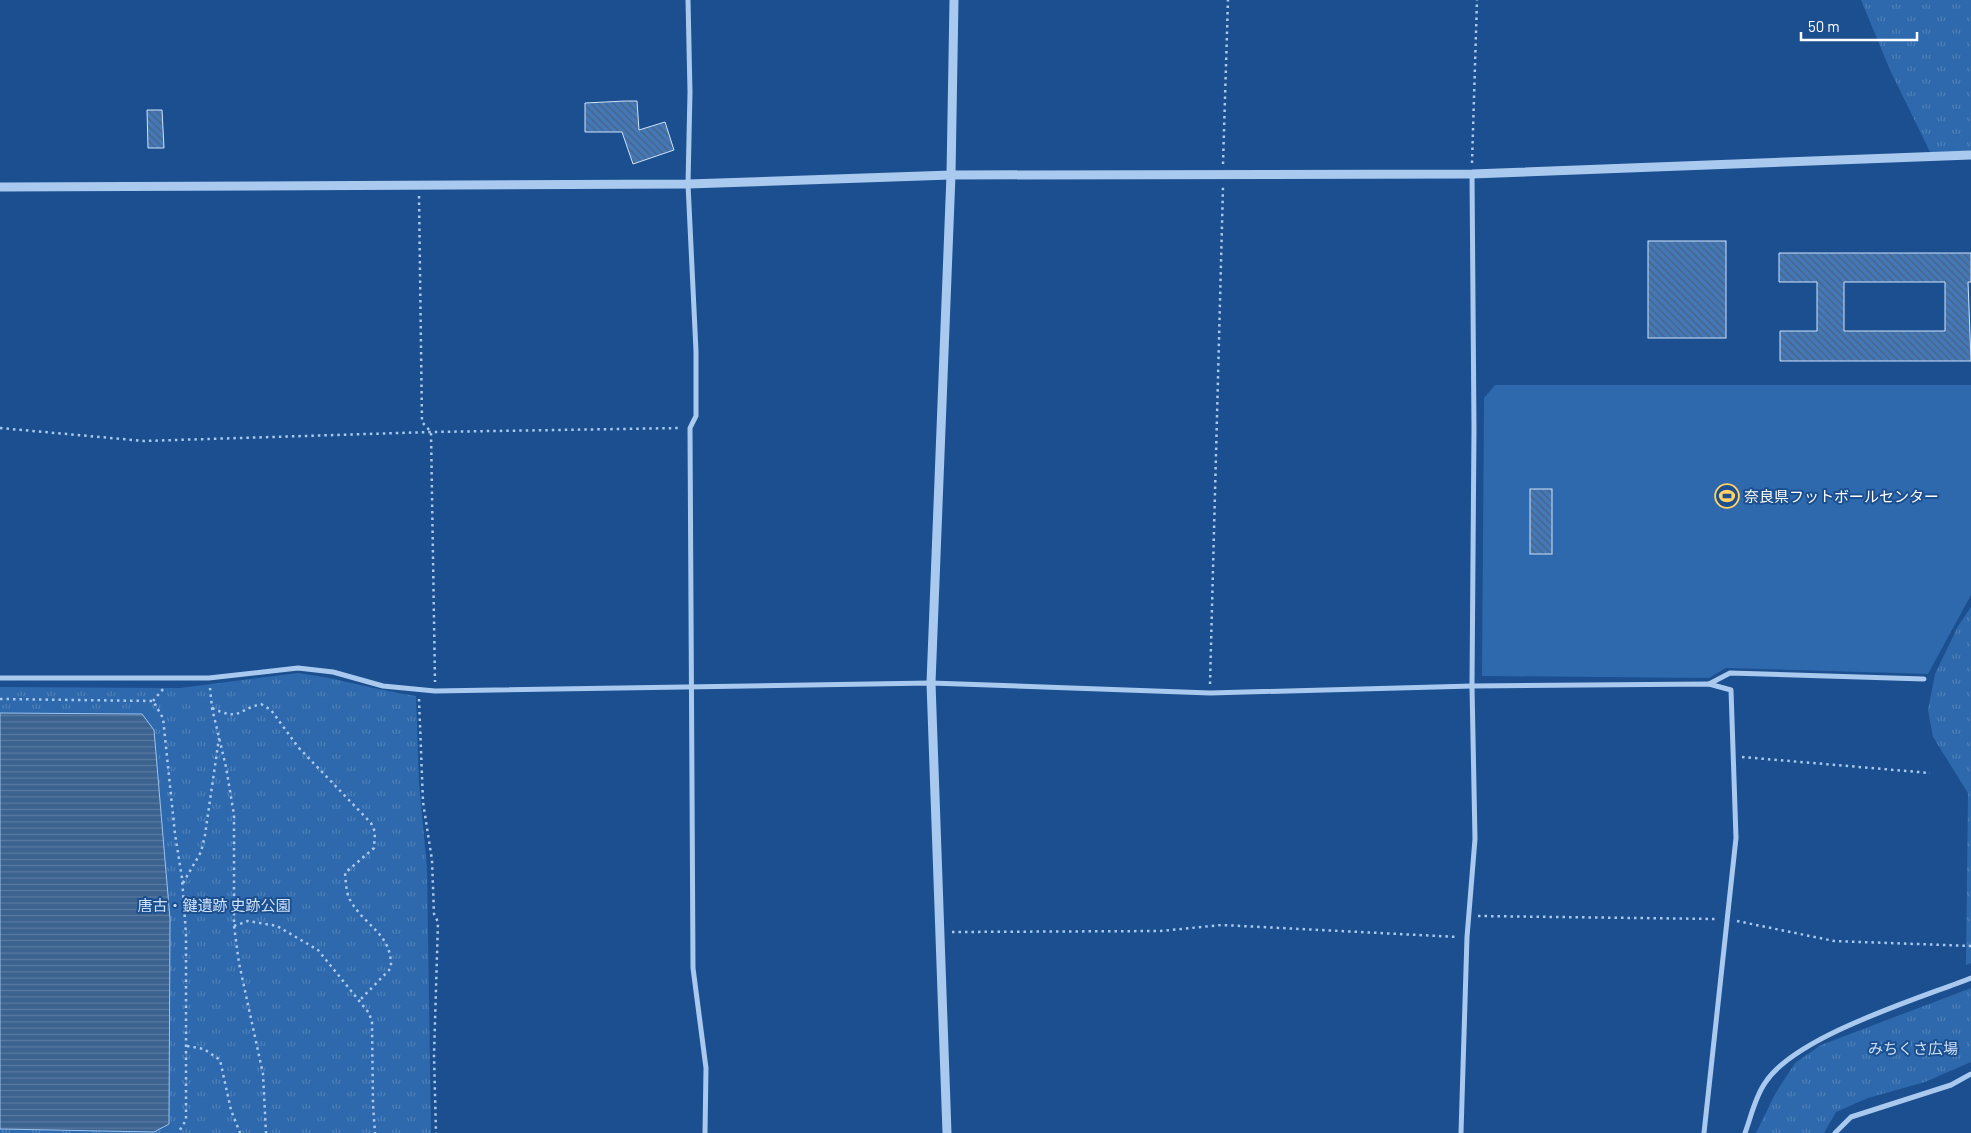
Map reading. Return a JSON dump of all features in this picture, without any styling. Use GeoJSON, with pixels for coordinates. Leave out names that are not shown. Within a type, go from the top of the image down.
{"type":"FeatureCollection","features":[{"type":"Feature","properties":{"kind":"street"},"geometry":{"type":"LineString","coordinates":[[688,0],[690,92],[688,184],[696,351],[696,416],[690,428],[693,968],[706,1068],[705,1133]]}},
{"type":"Feature","properties":{"kind":"street"},"geometry":{"type":"LineString","coordinates":[[947,1133],[938,932],[931,683],[951,175],[954,0]]}},
{"type":"Feature","properties":{"kind":"street"},"geometry":{"type":"LineString","coordinates":[[0,187],[688,184],[951,175],[1472,174],[1971,155]]}},
{"type":"Feature","properties":{"kind":"street"},"geometry":{"type":"LineString","coordinates":[[1461,1133],[1467,937],[1475,839],[1472,686],[1474,439],[1472,174]]}},
{"type":"Feature","properties":{"kind":"street"},"geometry":{"type":"LineString","coordinates":[[0,678],[209,678],[298,668],[333,672],[384,686],[435,692],[931,683],[1210,693],[1472,686],[1709,684],[1731,690],[1736,838],[1729,919],[1704,1133]]}},
{"type":"Feature","properties":{"kind":"street"},"geometry":{"type":"LineString","coordinates":[[1709,684],[1730,673],[1924,679]]}},
{"type":"Feature","properties":{"kind":"street"},"geometry":{"type":"LineString","coordinates":[[1745,1133],[1765,1083],[1792,1056],[1820,1038],[1971,978]]}},
{"type":"Feature","properties":{"kind":"street"},"geometry":{"type":"LineString","coordinates":[[1835,1133],[1851,1117],[1951,1085],[1971,1074]]}},
{"type":"Feature","properties":{"kind":"path"},"geometry":{"type":"LineString","coordinates":[[1210,693],[1228,0]]}},
{"type":"Feature","properties":{"kind":"path"},"geometry":{"type":"LineString","coordinates":[[1472,174],[1477,0]]}},
{"type":"Feature","properties":{"kind":"path"},"geometry":{"type":"LineString","coordinates":[[418,184],[422,422],[431,432],[435,692]]}},
{"type":"Feature","properties":{"kind":"path"},"geometry":{"type":"LineString","coordinates":[[0,428],[144,441],[431,432],[690,428]]}},
{"type":"Feature","properties":{"kind":"path"},"geometry":{"type":"LineString","coordinates":[[209,678],[212,708],[219,734],[234,815],[234,926],[239,963],[263,1074],[266,1133]]}},
{"type":"Feature","properties":{"kind":"path"},"geometry":{"type":"LineString","coordinates":[[419,690],[424,802],[432,860],[434,914],[438,922],[434,1055],[436,1133]]}},
{"type":"Feature","properties":{"kind":"path"},"geometry":{"type":"LineString","coordinates":[[0,699],[153,701],[163,718],[186,934],[186,1120],[178,1133]]}},
{"type":"Feature","properties":{"kind":"path"},"geometry":{"type":"LineString","coordinates":[[212,708],[228,715],[236,715],[252,706],[261,704],[272,710],[298,747],[371,824],[376,839],[374,848],[345,873],[349,898],[359,913],[386,942],[391,956],[391,968],[360,1000]]}},
{"type":"Feature","properties":{"kind":"path"},"geometry":{"type":"LineString","coordinates":[[182,885],[201,852],[206,834],[214,786],[219,734]]}},
{"type":"Feature","properties":{"kind":"path"},"geometry":{"type":"LineString","coordinates":[[1733,756],[1930,773]]}},
{"type":"Feature","properties":{"kind":"path"},"geometry":{"type":"LineString","coordinates":[[234,926],[248,921],[277,926],[318,950],[369,1013],[372,1022],[373,1105],[376,1133]]}},
{"type":"Feature","properties":{"kind":"path"},"geometry":{"type":"LineString","coordinates":[[938,932],[1160,931],[1222,925],[1467,937]]}},
{"type":"Feature","properties":{"kind":"path"},"geometry":{"type":"LineString","coordinates":[[187,1046],[204,1049],[220,1060],[232,1110],[240,1133]]}},
{"type":"Feature","properties":{"kind":"green space"},"geometry":{"type":"Polygon","coordinates":[[[1861,0],[1971,0],[1971,152],[1930,152],[1890,70],[1861,0]]]}},
{"type":"Feature","properties":{"kind":"green space","name":"奈良県フットボールセンター"},"geometry":{"type":"Polygon","coordinates":[[[1495,385],[1971,385],[1971,595],[1928,674],[1726,668],[1709,678],[1482,676],[1484,398],[1495,385]]]}},
{"type":"Feature","properties":{"kind":"green space"},"geometry":{"type":"Polygon","coordinates":[[[1971,607],[1971,963],[1966,965],[1968,793],[1933,737],[1928,710],[1935,674],[1958,626],[1971,607]]]}},
{"type":"Feature","properties":{"kind":"green space","name":"唐古・鍵遺跡 史跡公園"},"geometry":{"type":"Polygon","coordinates":[[[298,673],[416,696],[419,783],[427,868],[431,1133],[0,1133],[0,687],[180,688],[298,673]]]}},
{"type":"Feature","properties":{"kind":"green space","name":"みちくさ広場"},"geometry":{"type":"Polygon","coordinates":[[[1971,988],[1971,1062],[1925,1082],[1868,1098],[1836,1112],[1824,1133],[1756,1133],[1775,1094],[1795,1063],[1821,1045],[1971,988]]]}},
{"type":"Feature","properties":{"kind":"shaded area"},"geometry":{"type":"Polygon","coordinates":[[[0,713],[142,714],[154,730],[170,919],[169,1124],[154,1132],[0,1129],[0,713]]]}},
{"type":"Feature","properties":{"kind":"building"},"geometry":{"type":"Polygon","coordinates":[[[637,101],[639,130],[665,122],[674,150],[633,164],[622,132],[585,132],[585,103],[637,101]]]}},
{"type":"Feature","properties":{"kind":"building"},"geometry":{"type":"Polygon","coordinates":[[[147,110],[162,110],[164,148],[148,148],[147,110]]]}},
{"type":"Feature","properties":{"kind":"building"},"geometry":{"type":"Polygon","coordinates":[[[1648,241],[1726,241],[1726,338],[1648,338],[1648,241]]]}},
{"type":"Feature","properties":{"kind":"building"},"geometry":{"type":"Polygon","coordinates":[[[1779,253],[1971,253],[1971,282],[1968,282],[1971,361],[1780,361],[1780,331],[1817,331],[1817,282],[1779,282],[1779,253]],[[1844,282],[1844,331],[1945,331],[1945,282],[1844,282]]]}},
{"type":"Feature","properties":{"kind":"building"},"geometry":{"type":"Polygon","coordinates":[[[1530,489],[1552,489],[1552,554],[1530,554],[1530,489]]]}},
{"type":"Feature","properties":{"kind":"place","name":"奈良県フットボールセンター"},"geometry":{"type":"Point","coordinates":[1727,496]}}]}
